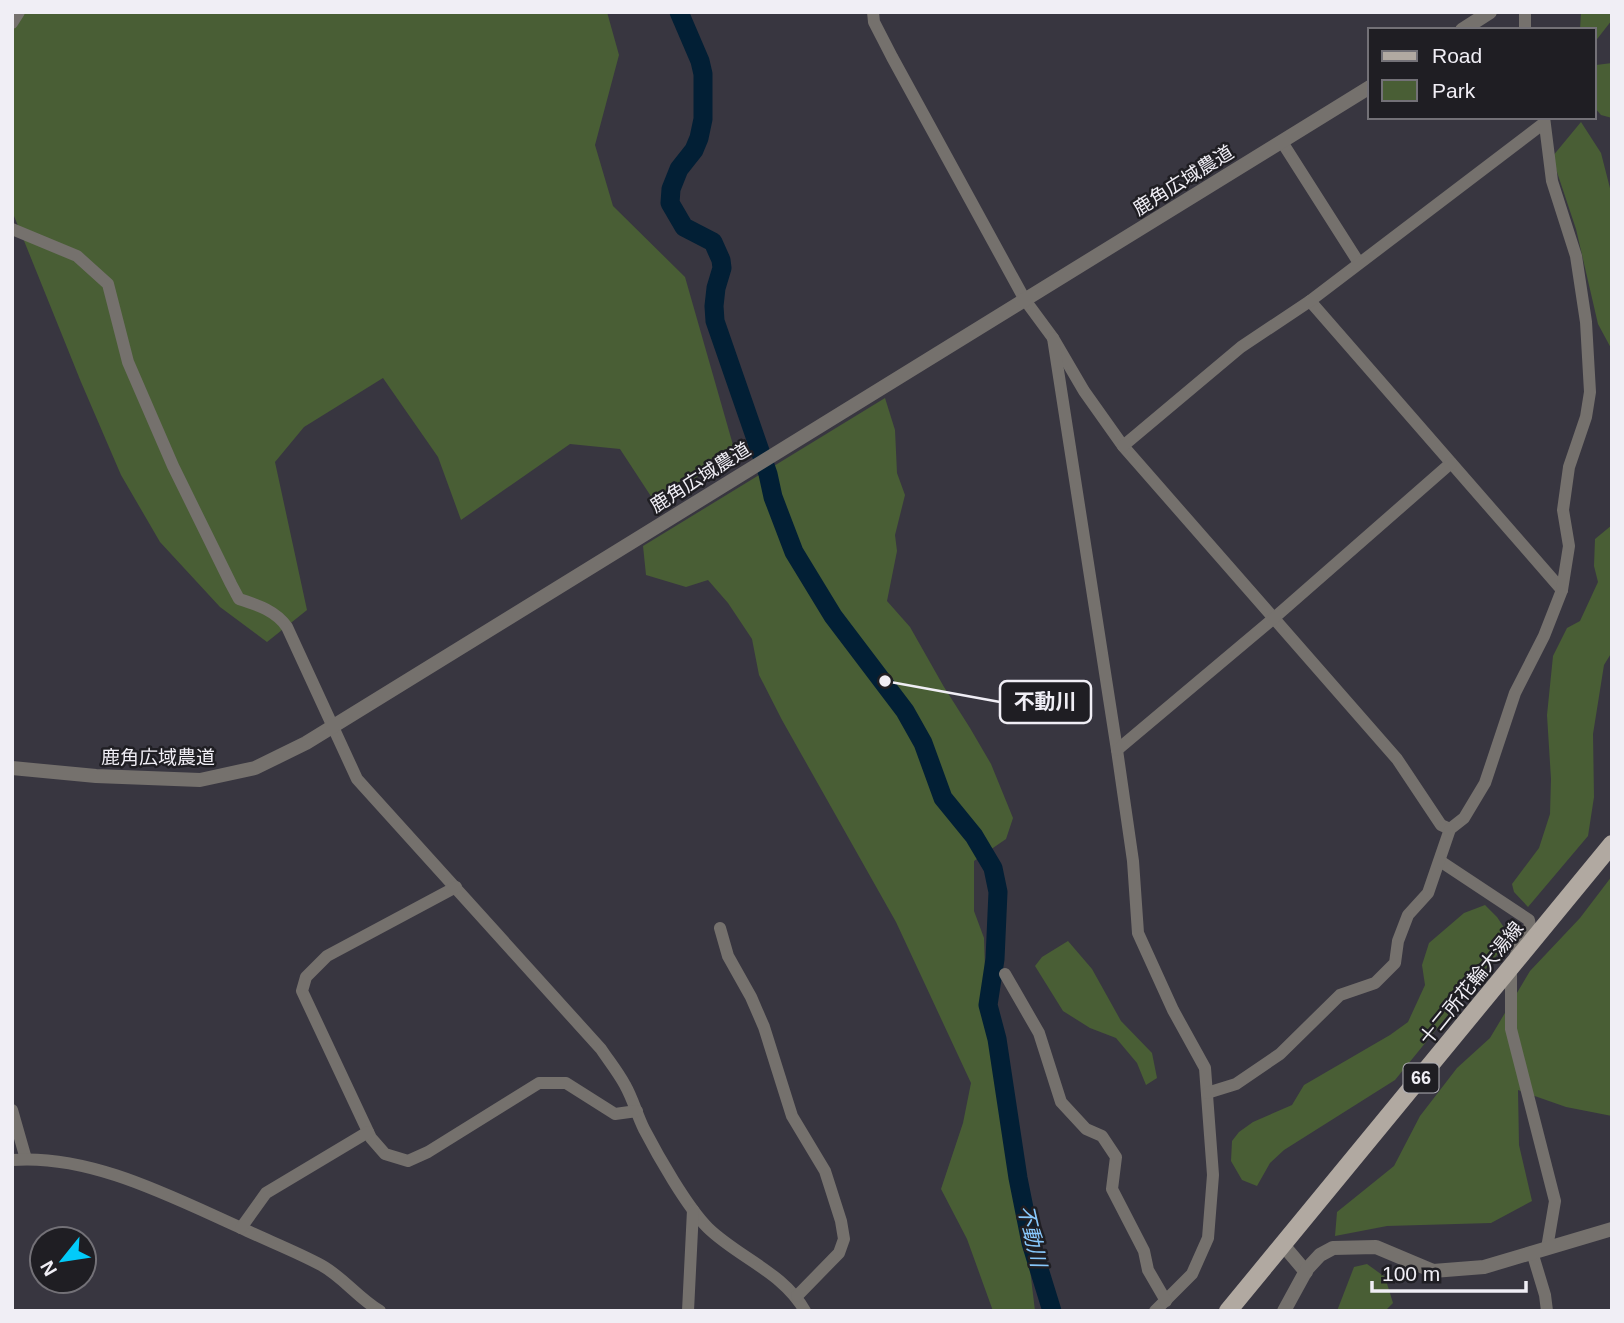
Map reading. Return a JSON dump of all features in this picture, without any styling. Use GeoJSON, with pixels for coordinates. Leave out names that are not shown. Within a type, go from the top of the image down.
{"type":"FeatureCollection","features":[{"type":"Feature","properties":{"kind":"main road","name":"十二所花輪大湯線"},"geometry":{"type":"LineString","coordinates":[[1228,1311],[1612,844]]}},
{"type":"Feature","properties":{"kind":"street"},"geometry":{"type":"LineString","coordinates":[[12,23],[19,12]]}},
{"type":"Feature","properties":{"kind":"street"},"geometry":{"type":"LineString","coordinates":[[873,12],[874,22],[892,57],[1024,300],[1053,338],[1084,391],[1123,446],[1397,759],[1441,825],[1450,829]]}},
{"type":"Feature","properties":{"kind":"street"},"geometry":{"type":"LineString","coordinates":[[1465,28],[1490,12]]}},
{"type":"Feature","properties":{"kind":"street","name":"鹿角広域農道"},"geometry":{"type":"LineString","coordinates":[[12,768],[96,776],[200,780],[255,768],[306,743],[1368,88]]}},
{"type":"Feature","properties":{"kind":"street"},"geometry":{"type":"LineString","coordinates":[[1123,446],[1241,347],[1310,301],[1544,120]]}},
{"type":"Feature","properties":{"kind":"street"},"geometry":{"type":"LineString","coordinates":[[1207,1093],[1236,1084],[1280,1054],[1340,995],[1375,983],[1395,963],[1398,941],[1408,915],[1428,893],[1450,829],[1464,818],[1485,783],[1515,693],[1544,636],[1562,590],[1569,545],[1563,510],[1569,467],[1586,417],[1590,392],[1586,322],[1576,256],[1552,181],[1544,120]]}},
{"type":"Feature","properties":{"kind":"street"},"geometry":{"type":"LineString","coordinates":[[1282,142],[1359,263]]}},
{"type":"Feature","properties":{"kind":"street"},"geometry":{"type":"LineString","coordinates":[[12,229],[77,256],[108,284],[128,362],[173,466],[239,599],[261,606],[280,617],[288,628],[357,779],[601,1049],[626,1086],[643,1127],[693,1210],[708,1228],[777,1278],[796,1296],[805,1311]]}},
{"type":"Feature","properties":{"kind":"street"},"geometry":{"type":"LineString","coordinates":[[1310,301],[1562,590]]}},
{"type":"Feature","properties":{"kind":"street"},"geometry":{"type":"LineString","coordinates":[[1053,338],[1133,861],[1138,933],[1173,1010],[1205,1068],[1213,1175],[1208,1238],[1192,1274],[1155,1311]]}},
{"type":"Feature","properties":{"kind":"street"},"geometry":{"type":"LineString","coordinates":[[1117,750],[1274,618],[1451,463]]}},
{"type":"Feature","properties":{"kind":"street"},"geometry":{"type":"LineString","coordinates":[[1440,861],[1529,920],[1530,927],[1511,972],[1511,1029],[1555,1201],[1547,1248]]}},
{"type":"Feature","properties":{"kind":"street"},"geometry":{"type":"LineString","coordinates":[[456,887],[327,956],[306,976],[302,991],[368,1132],[385,1154],[408,1161],[428,1152],[539,1083],[566,1083],[615,1114],[637,1111]]}},
{"type":"Feature","properties":{"kind":"street"},"geometry":{"type":"LineString","coordinates":[[720,928],[728,956],[764,1027],[792,1116],[825,1171],[841,1221],[844,1239],[839,1253],[796,1296]]}},
{"type":"Feature","properties":{"kind":"street"},"geometry":{"type":"LineString","coordinates":[[1005,974],[1039,1033],[1061,1102],[1086,1129],[1102,1136],[1116,1157],[1112,1189],[1144,1251],[1148,1270],[1166,1301]]}},
{"type":"Feature","properties":{"kind":"street"},"geometry":{"type":"LineString","coordinates":[[12,1110],[26,1159]]}},
{"type":"Feature","properties":{"kind":"street"},"geometry":{"type":"LineString","coordinates":[[241,1228],[266,1193],[368,1132]]}},
{"type":"Feature","properties":{"kind":"street"},"geometry":{"type":"LineString","coordinates":[[12,1160],[39,1158],[72,1163],[180,1201],[322,1265],[380,1311]]}},
{"type":"Feature","properties":{"kind":"street"},"geometry":{"type":"LineString","coordinates":[[688,1311],[693,1210]]}},
{"type":"Feature","properties":{"kind":"street"},"geometry":{"type":"LineString","coordinates":[[1284,1311],[1306,1272],[1320,1255],[1333,1248],[1376,1247],[1433,1271],[1484,1267],[1612,1229]]}},
{"type":"Feature","properties":{"kind":"street"},"geometry":{"type":"LineString","coordinates":[[1284,1246],[1306,1272]]}},
{"type":"Feature","properties":{"kind":"street"},"geometry":{"type":"LineString","coordinates":[[1532,1252],[1547,1311]]}},
{"type":"Feature","properties":{"kind":"green space"},"geometry":{"type":"Polygon","coordinates":[[[12,12],[607,12],[619,55],[595,145],[613,206],[685,277],[735,452],[656,504],[620,449],[570,444],[461,520],[438,457],[383,378],[304,427],[275,462],[307,610],[267,642],[220,607],[160,542],[121,475],[81,382],[12,211],[12,12]]]}},
{"type":"Feature","properties":{"kind":"green space"},"geometry":{"type":"Polygon","coordinates":[[[1581,12],[1612,12],[1612,20],[1596,40],[1596,28],[1580,28],[1581,12]]]}},
{"type":"Feature","properties":{"kind":"green space"},"geometry":{"type":"Polygon","coordinates":[[[1612,63],[1612,118],[1601,115],[1596,109],[1596,65],[1612,63]]]}},
{"type":"Feature","properties":{"kind":"green space"},"geometry":{"type":"Polygon","coordinates":[[[1581,122],[1601,153],[1612,196],[1612,350],[1598,324],[1576,229],[1552,157],[1581,122]]]}},
{"type":"Feature","properties":{"kind":"green space"},"geometry":{"type":"Polygon","coordinates":[[[885,398],[895,430],[897,473],[905,495],[895,535],[897,551],[887,601],[910,627],[991,764],[1013,818],[1006,839],[974,861],[974,911],[984,938],[986,999],[1026,1236],[1035,1311],[993,1311],[967,1239],[941,1189],[963,1123],[971,1083],[896,922],[759,675],[752,639],[728,603],[708,580],[686,587],[646,575],[643,546],[885,398]]]}},
{"type":"Feature","properties":{"kind":"green space"},"geometry":{"type":"Polygon","coordinates":[[[1612,525],[1612,652],[1604,665],[1593,734],[1594,797],[1588,836],[1528,907],[1514,892],[1512,884],[1539,848],[1550,814],[1547,715],[1553,656],[1567,628],[1580,621],[1598,582],[1594,566],[1595,539],[1612,525]]]}},
{"type":"Feature","properties":{"kind":"green space"},"geometry":{"type":"Polygon","coordinates":[[[1612,876],[1612,1116],[1566,1107],[1518,1090],[1519,1145],[1532,1201],[1491,1223],[1387,1226],[1335,1236],[1337,1212],[1394,1166],[1420,1116],[1457,1068],[1490,1038],[1530,971],[1580,918],[1612,876]]]}},
{"type":"Feature","properties":{"kind":"green space"},"geometry":{"type":"Polygon","coordinates":[[[1485,905],[1511,938],[1395,1080],[1284,1150],[1270,1163],[1257,1186],[1242,1180],[1231,1161],[1232,1141],[1239,1132],[1253,1122],[1292,1105],[1304,1085],[1408,1022],[1425,985],[1422,965],[1429,943],[1464,913],[1485,905]]]}},
{"type":"Feature","properties":{"kind":"green space"},"geometry":{"type":"Polygon","coordinates":[[[1068,941],[1092,969],[1121,1021],[1152,1053],[1157,1078],[1146,1085],[1137,1063],[1116,1038],[1090,1028],[1063,1011],[1035,966],[1042,957],[1068,941]]]}},
{"type":"Feature","properties":{"kind":"green space"},"geometry":{"type":"Polygon","coordinates":[[[1367,1264],[1385,1277],[1393,1303],[1385,1311],[1337,1311],[1354,1267],[1367,1264]]]}},
{"type":"Feature","properties":{"kind":"waterway","name":"不動川"},"geometry":{"type":"LineString","coordinates":[[679,12],[703,74],[703,119],[694,150],[679,169],[671,189],[670,203],[684,227],[713,242],[721,260],[722,268],[714,306],[715,321],[768,474],[773,497],[794,552],[833,616],[905,711],[923,743],[943,798],[974,836],[993,868],[998,892],[995,959],[988,1005],[997,1039],[1018,1178],[1031,1243],[1052,1311]]}},
{"type":"Feature","properties":{"kind":"place","name":"不動川"},"geometry":{"type":"Point","coordinates":[885,681]}}]}
